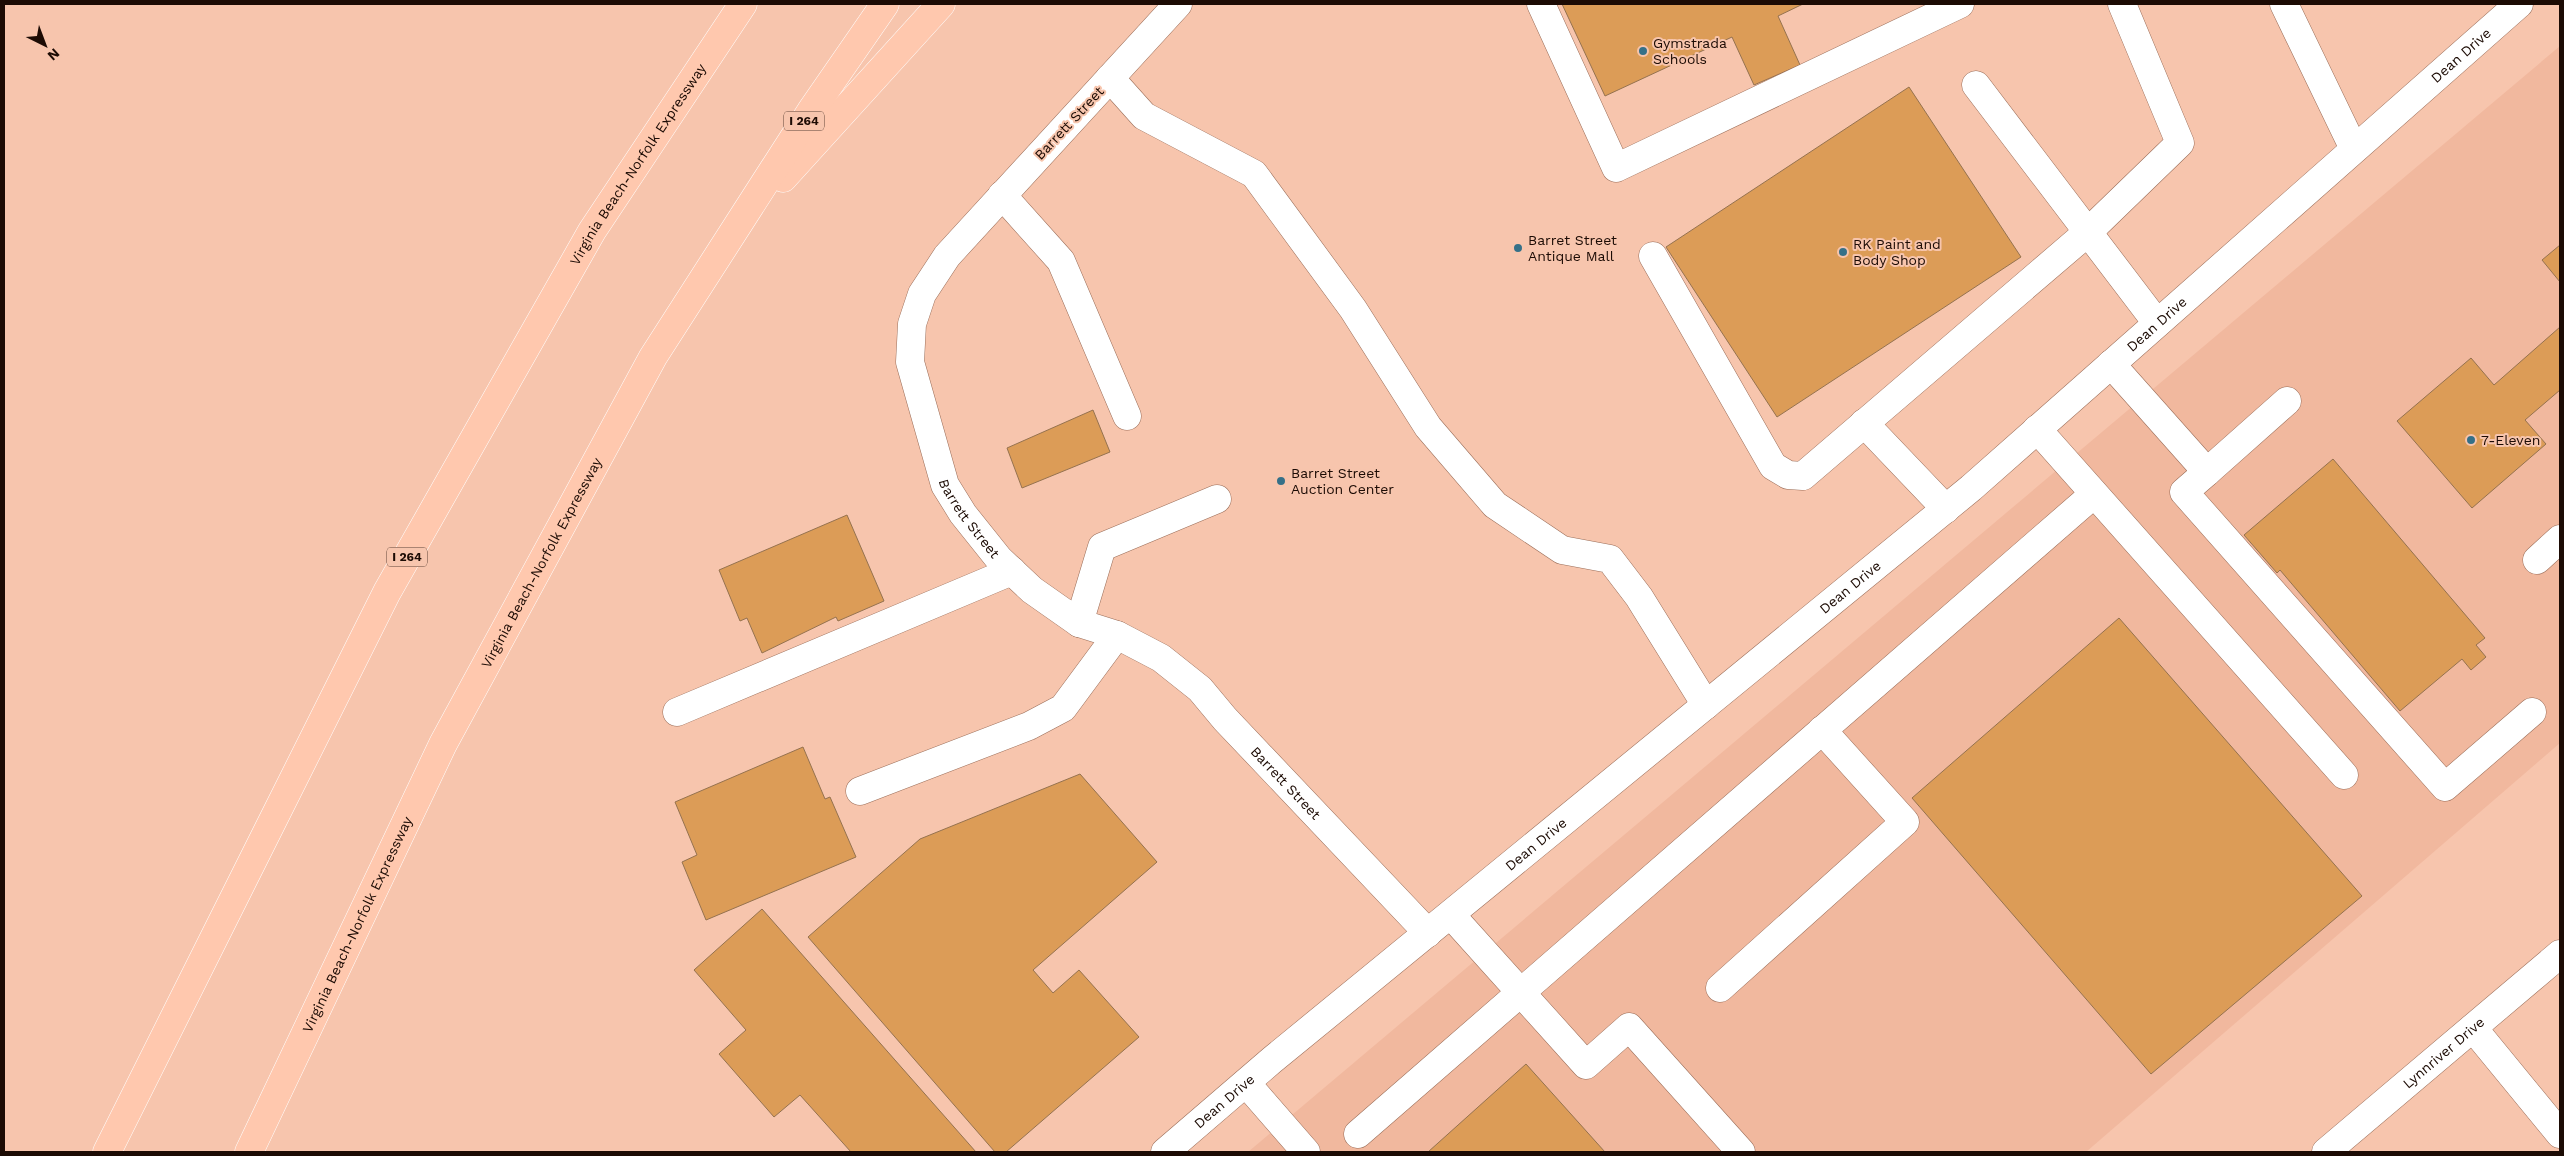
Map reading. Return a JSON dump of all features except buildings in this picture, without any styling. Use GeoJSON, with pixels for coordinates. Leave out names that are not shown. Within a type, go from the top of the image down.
{"type":"FeatureCollection","features":[{"type":"Feature","properties":{"kind":"highway","name":"Virginia Beach-Norfolk Expressway"},"geometry":{"type":"LineString","coordinates":[[111,1144],[387,592],[592,231],[743,4]]}},
{"type":"Feature","properties":{"kind":"highway","name":"Virginia Beach-Norfolk Expressway"},"geometry":{"type":"LineString","coordinates":[[249,1152],[443,744],[653,357],[811,111],[885,4]]}},
{"type":"Feature","properties":{"kind":"highway"},"geometry":{"type":"LineString","coordinates":[[727,240],[941,4]]}},
{"type":"Feature","properties":{"kind":"street","name":"Barrett Street"},"geometry":{"type":"LineString","coordinates":[[1178,4],[947,256],[922,294],[912,324],[910,362],[945,485],[963,514],[999,559],[1032,590],[1079,623],[1117,635],[1161,658],[1200,689],[1428,933]]}},
{"type":"Feature","properties":{"kind":"street"},"geometry":{"type":"LineString","coordinates":[[1541,4],[1616,168],[1960,4]]}},
{"type":"Feature","properties":{"kind":"street"},"geometry":{"type":"LineString","coordinates":[[1653,256],[1773,466],[1788,475],[1803,476],[2088,232],[2180,144],[2122,4]]}},
{"type":"Feature","properties":{"kind":"street"},"geometry":{"type":"LineString","coordinates":[[2284,4],[2354,149]]}},
{"type":"Feature","properties":{"kind":"street","name":"Dean Drive"},"geometry":{"type":"LineString","coordinates":[[1165,1152],[1428,933],[1946,509],[2519,4]]}},
{"type":"Feature","properties":{"kind":"street"},"geometry":{"type":"LineString","coordinates":[[1110,78],[1144,116],[1254,174],[1353,309],[1428,426],[1495,505],[1562,550],[1610,559],[1639,597],[1706,705]]}},
{"type":"Feature","properties":{"kind":"street"},"geometry":{"type":"LineString","coordinates":[[1976,85],[2157,323]]}},
{"type":"Feature","properties":{"kind":"street"},"geometry":{"type":"LineString","coordinates":[[1002,195],[1061,261],[1127,416]]}},
{"type":"Feature","properties":{"kind":"street"},"geometry":{"type":"LineString","coordinates":[[2110,364],[2207,472]]}},
{"type":"Feature","properties":{"kind":"street"},"geometry":{"type":"LineString","coordinates":[[2287,401],[2184,492],[2445,787],[2532,712]]}},
{"type":"Feature","properties":{"kind":"street"},"geometry":{"type":"LineString","coordinates":[[1864,423],[1946,509]]}},
{"type":"Feature","properties":{"kind":"street"},"geometry":{"type":"LineString","coordinates":[[2037,429],[2344,775]]}},
{"type":"Feature","properties":{"kind":"street"},"geometry":{"type":"LineString","coordinates":[[1358,1134],[2094,494]]}},
{"type":"Feature","properties":{"kind":"street"},"geometry":{"type":"LineString","coordinates":[[1079,623],[1102,547],[1217,499]]}},
{"type":"Feature","properties":{"kind":"street"},"geometry":{"type":"LineString","coordinates":[[2537,560],[2560,538]]}},
{"type":"Feature","properties":{"kind":"street"},"geometry":{"type":"LineString","coordinates":[[677,712],[1012,571]]}},
{"type":"Feature","properties":{"kind":"street"},"geometry":{"type":"LineString","coordinates":[[860,791],[1029,726],[1063,708],[1117,635]]}},
{"type":"Feature","properties":{"kind":"street"},"geometry":{"type":"LineString","coordinates":[[1720,988],[1906,822],[1822,730]]}},
{"type":"Feature","properties":{"kind":"street"},"geometry":{"type":"LineString","coordinates":[[1451,915],[1586,1065],[1629,1028],[1741,1152]]}},
{"type":"Feature","properties":{"kind":"street","name":"Lynnriver Drive"},"geometry":{"type":"LineString","coordinates":[[2328,1152],[2560,954]]}},
{"type":"Feature","properties":{"kind":"street"},"geometry":{"type":"LineString","coordinates":[[2472,1028],[2560,1134]]}},
{"type":"Feature","properties":{"kind":"street"},"geometry":{"type":"LineString","coordinates":[[1246,1083],[1306,1152]]}},
{"type":"Feature","properties":{"kind":"shaded area"},"geometry":{"type":"Polygon","coordinates":[[[2560,46],[2560,743],[2086,1152],[1248,1152],[2560,46]]]}},
{"type":"Feature","properties":{"kind":"place","name":"Gymstrada Schools"},"geometry":{"type":"Point","coordinates":[1643,51]}},
{"type":"Feature","properties":{"kind":"place","name":"Barret Street Antique Mall"},"geometry":{"type":"Point","coordinates":[1518,248]}},
{"type":"Feature","properties":{"kind":"place","name":"RK Paint and Body Shop"},"geometry":{"type":"Point","coordinates":[1843,252]}},
{"type":"Feature","properties":{"kind":"place","name":"7-Eleven"},"geometry":{"type":"Point","coordinates":[2471,440]}},
{"type":"Feature","properties":{"kind":"place","name":"Barret Street Auction Center"},"geometry":{"type":"Point","coordinates":[1281,481]}}]}
